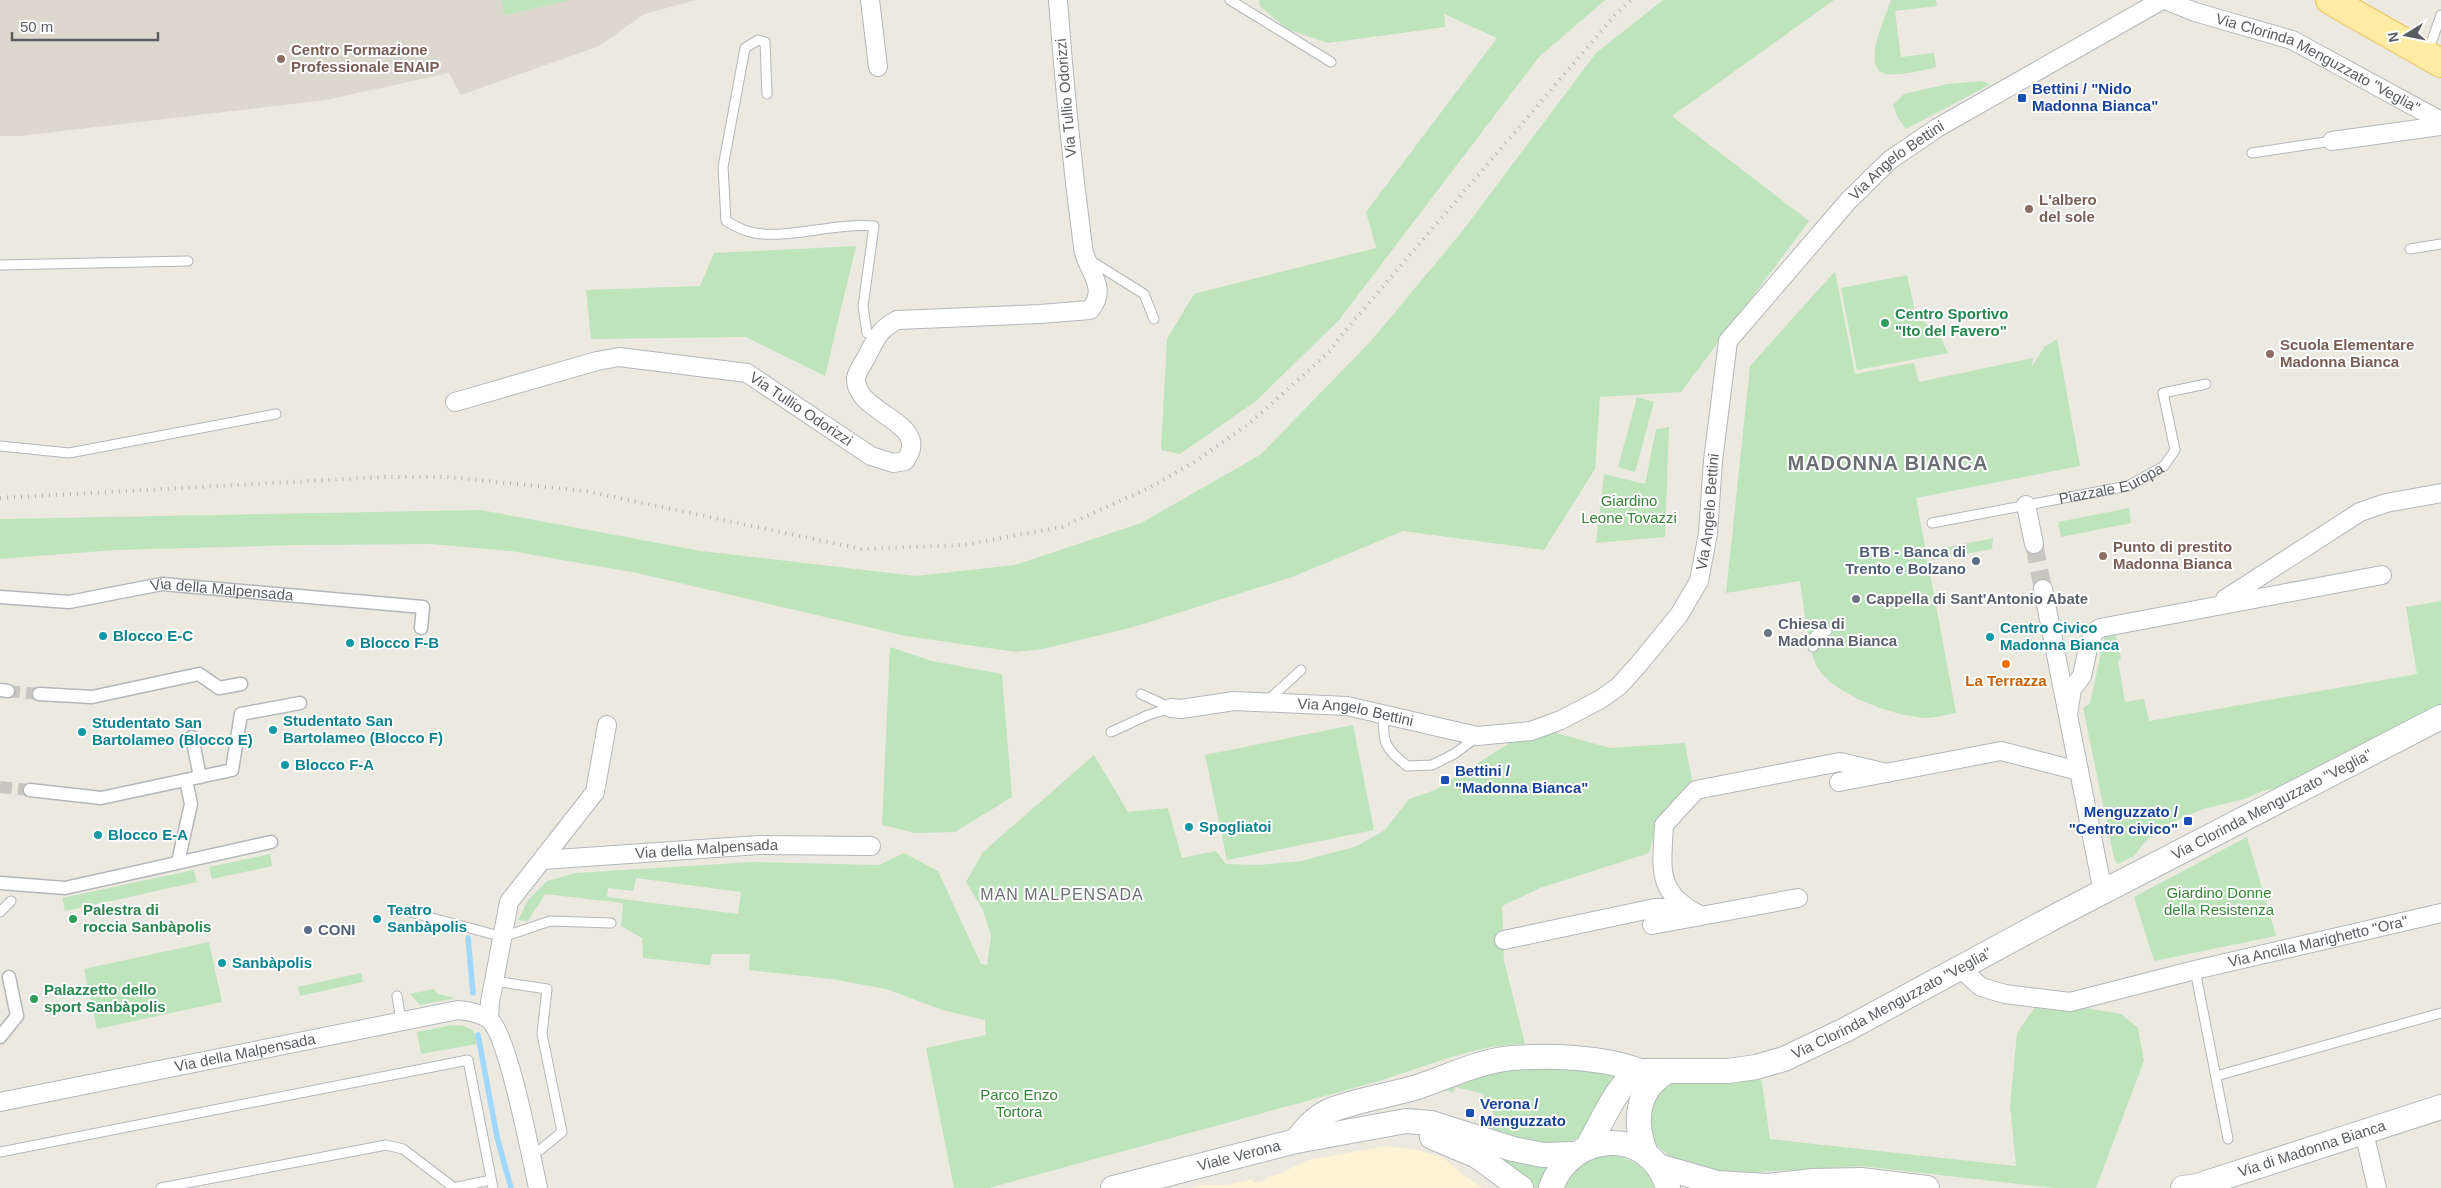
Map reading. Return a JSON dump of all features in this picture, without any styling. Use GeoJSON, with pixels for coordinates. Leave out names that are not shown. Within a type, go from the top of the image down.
{"type":"FeatureCollection","features":[{"type":"Feature","properties":{"kind":"main road"},"geometry":{"type":"LineString","coordinates":[[2330,0],[2434,59]]}},
{"type":"Feature","properties":{"kind":"main road","name":"Via Clorinda Menguzzato \"Veglia\""},"geometry":{"type":"LineString","coordinates":[[1296,1141],[1310,1122],[1329,1111],[1414,1088],[1479,1065],[1511,1058],[1562,1058],[1625,1065],[1640,1071],[1728,1071],[1756,1067],[1784,1059],[1847,1029],[2103,892],[2441,717]]}},
{"type":"Feature","properties":{"kind":"main road"},"geometry":{"type":"LineString","coordinates":[[1552,1188],[1560,1169],[1580,1150],[1623,1085],[1631,1076],[1640,1071]]}},
{"type":"Feature","properties":{"kind":"main road"},"geometry":{"type":"LineString","coordinates":[[1668,1071],[1656,1078],[1642,1097],[1637,1116],[1639,1136],[1668,1188]]}},
{"type":"Feature","properties":{"kind":"main road","name":"Via di Madonna Bianca"},"geometry":{"type":"LineString","coordinates":[[2183,1188],[2197,1186],[2441,1107]]}},
{"type":"Feature","properties":{"kind":"main road","name":"Viale Verona"},"geometry":{"type":"LineString","coordinates":[[1113,1188],[1296,1141],[1406,1121],[1431,1123],[1513,1149],[1543,1155],[1580,1150],[1604,1142],[1618,1143],[1652,1160]]}},
{"type":"Feature","properties":{"kind":"main road","name":"Viale Verona"},"geometry":{"type":"LineString","coordinates":[[1366,1127],[1405,1131],[1432,1137],[1477,1156],[1521,1188]]}},
{"type":"Feature","properties":{"kind":"main road"},"geometry":{"type":"LineString","coordinates":[[1652,1160],[1717,1183],[1765,1187],[1831,1184],[1861,1180],[1927,1188]]}},
{"type":"Feature","properties":{"kind":"street"},"geometry":{"type":"LineString","coordinates":[[870,0],[878,67]]}},
{"type":"Feature","properties":{"kind":"street","name":"Via Tullio Odorizzi"},"geometry":{"type":"LineString","coordinates":[[455,402],[597,361],[619,357],[747,373],[871,456],[893,463],[905,461],[909,456],[910,443],[906,431],[894,419],[868,404],[859,391],[856,377],[882,328],[897,320],[1090,310],[1096,304],[1098,285],[1084,256],[1065,104],[1058,0]]}},
{"type":"Feature","properties":{"kind":"street","name":"Via Clorinda Menguzzato \"Veglia\""},"geometry":{"type":"LineString","coordinates":[[2164,0],[2195,12],[2292,40],[2441,121]]}},
{"type":"Feature","properties":{"kind":"street","name":"Via Angelo Bettini"},"geometry":{"type":"LineString","coordinates":[[1171,708],[1181,709],[1234,701],[1347,706],[1477,736],[1531,731],[1561,720],[1601,699],[1619,686],[1679,615],[1699,581],[1708,533],[1713,462],[1728,341],[1849,200],[1890,160],[1936,128],[2164,0]]}},
{"type":"Feature","properties":{"kind":"street","name":"Via Clorinda Menguzzato \"Veglia\""},"geometry":{"type":"LineString","coordinates":[[2332,141],[2441,126]]}},
{"type":"Feature","properties":{"kind":"street"},"geometry":{"type":"LineString","coordinates":[[2219,604],[2360,512],[2386,503],[2441,493]]}},
{"type":"Feature","properties":{"kind":"street"},"geometry":{"type":"LineString","coordinates":[[2026,505],[2034,544]]}},
{"type":"Feature","properties":{"kind":"street"},"geometry":{"type":"LineString","coordinates":[[2068,714],[2072,689],[2082,676],[2089,644],[2094,632],[2100,628],[2219,604],[2382,575]]}},
{"type":"Feature","properties":{"kind":"street","name":"Via della Malpensada"},"geometry":{"type":"LineString","coordinates":[[0,597],[69,602],[162,584],[423,608],[422,628]]}},
{"type":"Feature","properties":{"kind":"street"},"geometry":{"type":"LineString","coordinates":[[2043,589],[2103,892]]}},
{"type":"Feature","properties":{"kind":"street"},"geometry":{"type":"LineString","coordinates":[[39,694],[92,697],[200,674],[219,688],[241,684]]}},
{"type":"Feature","properties":{"kind":"street"},"geometry":{"type":"LineString","coordinates":[[30,790],[102,798],[232,770],[241,714],[300,703]]}},
{"type":"Feature","properties":{"kind":"street"},"geometry":{"type":"LineString","coordinates":[[538,1188],[504,1043],[489,1018],[494,981],[509,902],[595,792],[607,725]]}},
{"type":"Feature","properties":{"kind":"street"},"geometry":{"type":"LineString","coordinates":[[192,737],[200,777]]}},
{"type":"Feature","properties":{"kind":"street"},"geometry":{"type":"LineString","coordinates":[[1839,782],[2001,751],[2079,771]]}},
{"type":"Feature","properties":{"kind":"street"},"geometry":{"type":"LineString","coordinates":[[1693,912],[1672,895],[1662,876],[1664,825],[1696,790],[1840,762],[1887,773]]}},
{"type":"Feature","properties":{"kind":"street"},"geometry":{"type":"LineString","coordinates":[[178,862],[191,804],[186,780]]}},
{"type":"Feature","properties":{"kind":"street"},"geometry":{"type":"LineString","coordinates":[[0,882],[65,888],[271,842]]}},
{"type":"Feature","properties":{"kind":"street","name":"Via della Malpensada"},"geometry":{"type":"LineString","coordinates":[[542,860],[760,846],[871,846]]}},
{"type":"Feature","properties":{"kind":"street"},"geometry":{"type":"LineString","coordinates":[[1652,925],[1693,912],[1798,898]]}},
{"type":"Feature","properties":{"kind":"street"},"geometry":{"type":"LineString","coordinates":[[1504,940],[1655,908],[1693,912]]}},
{"type":"Feature","properties":{"kind":"street","name":"Via Ancilla Marighetto \"Ora\""},"geometry":{"type":"LineString","coordinates":[[1960,968],[1981,987],[2005,994],[2070,1002],[2194,970],[2441,913]]}},
{"type":"Feature","properties":{"kind":"street"},"geometry":{"type":"LineString","coordinates":[[0,1037],[17,1016],[9,977]]}},
{"type":"Feature","properties":{"kind":"street","name":"Via della Malpensada"},"geometry":{"type":"LineString","coordinates":[[0,1102],[458,1010],[472,1012],[489,1018]]}},
{"type":"Feature","properties":{"kind":"street"},"geometry":{"type":"LineString","coordinates":[[2364,1132],[2377,1188]]}},
{"type":"Feature","properties":{"kind":"lane"},"geometry":{"type":"LineString","coordinates":[[1230,0],[1332,62]]}},
{"type":"Feature","properties":{"kind":"lane"},"geometry":{"type":"LineString","coordinates":[[2434,59],[2441,15]]}},
{"type":"Feature","properties":{"kind":"lane"},"geometry":{"type":"LineString","coordinates":[[767,94],[766,42],[758,40],[745,48],[729,129],[723,167],[726,221],[748,232],[774,234],[854,224],[874,226],[864,306],[867,333],[877,338]]}},
{"type":"Feature","properties":{"kind":"lane"},"geometry":{"type":"LineString","coordinates":[[2252,154],[2332,141]]}},
{"type":"Feature","properties":{"kind":"lane"},"geometry":{"type":"LineString","coordinates":[[2410,249],[2441,244]]}},
{"type":"Feature","properties":{"kind":"lane"},"geometry":{"type":"LineString","coordinates":[[1084,256],[1144,294],[1154,320]]}},
{"type":"Feature","properties":{"kind":"lane"},"geometry":{"type":"LineString","coordinates":[[0,265],[188,261]]}},
{"type":"Feature","properties":{"kind":"lane","name":"Piazzale Europa"},"geometry":{"type":"LineString","coordinates":[[1932,523],[2128,486],[2164,466],[2175,450],[2163,393],[2206,384]]}},
{"type":"Feature","properties":{"kind":"lane"},"geometry":{"type":"LineString","coordinates":[[0,446],[68,454],[276,414]]}},
{"type":"Feature","properties":{"kind":"lane"},"geometry":{"type":"LineString","coordinates":[[1813,646],[1813,638],[1816,635],[1828,631]]}},
{"type":"Feature","properties":{"kind":"lane"},"geometry":{"type":"LineString","coordinates":[[1265,702],[1301,670]]}},
{"type":"Feature","properties":{"kind":"lane"},"geometry":{"type":"LineString","coordinates":[[1141,694],[1171,708]]}},
{"type":"Feature","properties":{"kind":"lane","name":"Via Angelo Bettini"},"geometry":{"type":"LineString","coordinates":[[1112,732],[1148,715],[1171,708]]}},
{"type":"Feature","properties":{"kind":"lane"},"geometry":{"type":"LineString","coordinates":[[1384,714],[1383,732],[1388,751],[1406,766],[1432,765],[1454,754],[1477,736]]}},
{"type":"Feature","properties":{"kind":"lane"},"geometry":{"type":"LineString","coordinates":[[0,912],[11,901]]}},
{"type":"Feature","properties":{"kind":"lane"},"geometry":{"type":"LineString","coordinates":[[410,912],[503,937],[550,921],[611,923]]}},
{"type":"Feature","properties":{"kind":"lane"},"geometry":{"type":"LineString","coordinates":[[2194,970],[2228,1139]]}},
{"type":"Feature","properties":{"kind":"lane"},"geometry":{"type":"LineString","coordinates":[[494,981],[547,989],[542,1034],[562,1132],[540,1150],[530,1153]]}},
{"type":"Feature","properties":{"kind":"lane"},"geometry":{"type":"LineString","coordinates":[[397,996],[401,1021]]}},
{"type":"Feature","properties":{"kind":"lane"},"geometry":{"type":"LineString","coordinates":[[2216,1076],[2441,1013]]}},
{"type":"Feature","properties":{"kind":"lane"},"geometry":{"type":"LineString","coordinates":[[0,1152],[468,1060],[492,1184],[453,1188],[403,1149],[386,1145],[161,1188]]}},
{"type":"Feature","properties":{"kind":"shaded area","name":"Centro Formazione Professionale ENAIP"},"geometry":{"type":"Polygon","coordinates":[[[0,0],[697,0],[644,14],[599,46],[461,95],[449,73],[326,100],[20,136],[0,136],[0,0]]]}},
{"type":"Feature","properties":{"kind":"shaded area"},"geometry":{"type":"Polygon","coordinates":[[[1386,1146],[1418,1150],[1443,1158],[1482,1188],[1191,1188],[1200,1185],[1227,1185],[1253,1179],[1254,1183],[1267,1180],[1267,1177],[1277,1175],[1308,1160],[1386,1146]]]}},
{"type":"Feature","properties":{"kind":"green space"},"geometry":{"type":"Polygon","coordinates":[[[501,0],[571,0],[505,15],[501,0]]]}},
{"type":"Feature","properties":{"kind":"green space"},"geometry":{"type":"Polygon","coordinates":[[[1259,0],[1605,0],[1539,57],[1339,320],[1256,401],[1180,454],[1161,450],[1167,339],[1194,294],[1376,248],[1366,212],[1497,38],[1444,14],[1445,27],[1328,43],[1287,29],[1260,6],[1259,0]]]}},
{"type":"Feature","properties":{"kind":"green space"},"geometry":{"type":"Polygon","coordinates":[[[1663,0],[1834,0],[1672,116],[1809,221],[1681,392],[1600,397],[1595,469],[1544,550],[1403,531],[1292,577],[1130,628],[1042,649],[1016,652],[906,636],[637,573],[511,551],[431,544],[300,545],[115,550],[0,559],[0,519],[481,510],[701,551],[916,576],[1015,565],[1141,523],[1260,455],[1370,342],[1464,229],[1596,53],[1663,0]]]}},
{"type":"Feature","properties":{"kind":"green space"},"geometry":{"type":"Polygon","coordinates":[[[1891,0],[1936,0],[1937,6],[1895,11],[1901,57],[1934,53],[1936,67],[1897,74],[1886,74],[1879,70],[1875,63],[1877,41],[1891,0]]]}},
{"type":"Feature","properties":{"kind":"green space"},"geometry":{"type":"Polygon","coordinates":[[[1981,81],[1991,84],[1906,129],[1898,118],[1893,105],[1904,94],[1948,84],[1981,81]]]}},
{"type":"Feature","properties":{"kind":"green space"},"geometry":{"type":"Polygon","coordinates":[[[856,246],[825,376],[746,337],[591,339],[586,290],[700,286],[714,253],[856,246]]]}},
{"type":"Feature","properties":{"kind":"green space"},"geometry":{"type":"Polygon","coordinates":[[[1835,271],[1855,374],[1914,363],[1919,382],[2033,358],[2032,367],[2044,347],[2057,339],[2080,466],[1916,498],[1956,713],[1926,718],[1913,717],[1862,701],[1831,682],[1820,672],[1814,660],[1807,631],[1800,581],[1726,593],[1750,366],[1835,271]]]}},
{"type":"Feature","properties":{"kind":"green space","name":"Centro Sportivo \"Ito del Favero\""},"geometry":{"type":"Polygon","coordinates":[[[1907,275],[1916,316],[1932,328],[1941,338],[1948,353],[1857,370],[1841,288],[1907,275]]]}},
{"type":"Feature","properties":{"kind":"green space"},"geometry":{"type":"Polygon","coordinates":[[[1637,397],[1654,402],[1635,472],[1618,467],[1637,397]]]}},
{"type":"Feature","properties":{"kind":"green space","name":"Giardino Leone Tovazzi"},"geometry":{"type":"Polygon","coordinates":[[[1669,427],[1665,537],[1596,543],[1604,474],[1645,484],[1656,429],[1669,427]]]}},
{"type":"Feature","properties":{"kind":"green space"},"geometry":{"type":"Polygon","coordinates":[[[2129,508],[2131,523],[2061,537],[2058,522],[2129,508]]]}},
{"type":"Feature","properties":{"kind":"green space"},"geometry":{"type":"Polygon","coordinates":[[[1993,538],[1992,549],[1932,560],[1930,551],[1993,538]]]}},
{"type":"Feature","properties":{"kind":"green space"},"geometry":{"type":"Polygon","coordinates":[[[2441,601],[2441,705],[2280,787],[2263,791],[2244,799],[2203,809],[2161,827],[2143,844],[2134,856],[2118,864],[2114,858],[2083,708],[2090,703],[2105,635],[2116,634],[2121,660],[2118,661],[2125,702],[2144,699],[2149,721],[2417,674],[2406,607],[2441,601]]]}},
{"type":"Feature","properties":{"kind":"green space"},"geometry":{"type":"Polygon","coordinates":[[[890,647],[932,661],[1002,674],[1012,797],[955,832],[915,833],[882,825],[890,647]]]}},
{"type":"Feature","properties":{"kind":"green space"},"geometry":{"type":"Polygon","coordinates":[[[1353,725],[1374,830],[1227,860],[1205,755],[1353,725]]]}},
{"type":"Feature","properties":{"kind":"green space","name":"Parco Enzo Tortora"},"geometry":{"type":"Polygon","coordinates":[[[1542,729],[1610,748],[1685,743],[1693,785],[1656,826],[1649,853],[1540,888],[1502,906],[1504,961],[1525,1044],[1485,1048],[1465,1053],[1368,1084],[989,1188],[954,1188],[926,1048],[986,1035],[985,1020],[942,1010],[886,989],[832,979],[749,970],[750,954],[712,954],[710,965],[643,958],[642,938],[621,926],[623,903],[545,894],[528,921],[518,920],[528,900],[547,881],[576,873],[753,862],[879,865],[904,853],[938,871],[981,964],[987,965],[991,936],[983,910],[966,882],[983,852],[1094,755],[1128,812],[1168,808],[1182,858],[1216,851],[1226,864],[1259,865],[1302,861],[1357,846],[1385,830],[1409,799],[1435,790],[1511,742],[1542,729]],[[636,878],[633,891],[608,888],[607,897],[738,914],[741,892],[636,878]]]}},
{"type":"Feature","properties":{"kind":"green space","name":"Giardino Donne della Resistenza"},"geometry":{"type":"Polygon","coordinates":[[[2247,837],[2276,936],[2154,961],[2134,897],[2247,837]]]}},
{"type":"Feature","properties":{"kind":"green space"},"geometry":{"type":"Polygon","coordinates":[[[270,854],[272,866],[212,879],[209,867],[270,854]]]}},
{"type":"Feature","properties":{"kind":"green space"},"geometry":{"type":"Polygon","coordinates":[[[194,870],[197,882],[65,911],[62,898],[194,870]]]}},
{"type":"Feature","properties":{"kind":"green space"},"geometry":{"type":"Polygon","coordinates":[[[209,942],[222,1002],[97,1029],[84,969],[209,942]]]}},
{"type":"Feature","properties":{"kind":"green space"},"geometry":{"type":"Polygon","coordinates":[[[361,973],[363,982],[300,996],[298,987],[361,973]]]}},
{"type":"Feature","properties":{"kind":"green space"},"geometry":{"type":"Polygon","coordinates":[[[434,989],[438,994],[455,998],[420,1005],[410,994],[434,989]]]}},
{"type":"Feature","properties":{"kind":"green space"},"geometry":{"type":"Polygon","coordinates":[[[2062,1004],[2121,1014],[2138,1028],[2144,1061],[2096,1188],[2054,1188],[1861,1166],[1725,1174],[1670,1157],[1651,1140],[1650,1097],[1672,1080],[1761,1076],[1770,1139],[2016,1166],[2010,1106],[2017,1033],[2035,1007],[2062,1004]]]}},
{"type":"Feature","properties":{"kind":"green space"},"geometry":{"type":"Polygon","coordinates":[[[452,1025],[464,1026],[474,1031],[477,1044],[421,1054],[417,1032],[452,1025]]]}},
{"type":"Feature","properties":{"kind":"green space"},"geometry":{"type":"Polygon","coordinates":[[[1509,1064],[1624,1069],[1596,1118],[1587,1129],[1577,1138],[1565,1144],[1546,1147],[1492,1134],[1494,1115],[1487,1104],[1482,1101],[1484,1094],[1455,1087],[1453,1093],[1446,1090],[1444,1085],[1509,1064]]]}},
{"type":"Feature","properties":{"kind":"green space"},"geometry":{"type":"Polygon","coordinates":[[[1488,1148],[1547,1166],[1539,1188],[1532,1188],[1488,1148]]]}},
{"type":"Feature","properties":{"kind":"green space"},"geometry":{"type":"Polygon","coordinates":[[[1614,1155],[1633,1162],[1644,1170],[1655,1188],[1564,1188],[1573,1173],[1583,1163],[1596,1158],[1614,1155]]]}},
{"type":"Feature","properties":{"kind":"waterway"},"geometry":{"type":"LineString","coordinates":[[468,938],[473,993]]}},
{"type":"Feature","properties":{"kind":"waterway"},"geometry":{"type":"LineString","coordinates":[[478,1035],[497,1137],[511,1188]]}},
{"type":"Feature","properties":{"kind":"tunnel"},"geometry":{"type":"LineString","coordinates":[[2034,544],[2043,589]]}},
{"type":"Feature","properties":{"kind":"tunnel"},"geometry":{"type":"LineString","coordinates":[[8,691],[39,694]]}},
{"type":"Feature","properties":{"kind":"tunnel"},"geometry":{"type":"LineString","coordinates":[[0,787],[30,790]]}},
{"type":"Feature","properties":{"kind":"railway"},"geometry":{"type":"LineString","coordinates":[[0,498],[382,477],[447,477],[586,491],[861,549],[963,545],[1062,527],[1151,487],[1194,462],[1249,424],[1330,351],[1339,338],[1615,15],[1631,0]]}},
{"type":"Feature","properties":{"kind":"place","name":"Centro Formazione Professionale ENAIP"},"geometry":{"type":"Point","coordinates":[281,59]}},
{"type":"Feature","properties":{"kind":"place","name":"Bettini / \"Nido Madonna Bianca\""},"geometry":{"type":"Point","coordinates":[2022,98]}},
{"type":"Feature","properties":{"kind":"place","name":"L'albero del sole"},"geometry":{"type":"Point","coordinates":[2029,209]}},
{"type":"Feature","properties":{"kind":"place","name":"Centro Sportivo \"Ito del Favero\""},"geometry":{"type":"Point","coordinates":[1885,323]}},
{"type":"Feature","properties":{"kind":"place","name":"Scuola Elementare Madonna Bianca"},"geometry":{"type":"Point","coordinates":[2270,354]}},
{"type":"Feature","properties":{"kind":"place","name":"Punto di prestito Madonna Bianca"},"geometry":{"type":"Point","coordinates":[2103,556]}},
{"type":"Feature","properties":{"kind":"place","name":"BTB - Banca di Trento e Bolzano"},"geometry":{"type":"Point","coordinates":[1976,561]}},
{"type":"Feature","properties":{"kind":"place","name":"Cappella di Sant'Antonio Abate"},"geometry":{"type":"Point","coordinates":[1856,599]}},
{"type":"Feature","properties":{"kind":"place","name":"Chiesa di Madonna Bianca"},"geometry":{"type":"Point","coordinates":[1768,633]}},
{"type":"Feature","properties":{"kind":"place","name":"Blocco E-C"},"geometry":{"type":"Point","coordinates":[103,636]}},
{"type":"Feature","properties":{"kind":"place","name":"Centro Civico Madonna Bianca"},"geometry":{"type":"Point","coordinates":[1990,637]}},
{"type":"Feature","properties":{"kind":"place","name":"Blocco F-B"},"geometry":{"type":"Point","coordinates":[350,643]}},
{"type":"Feature","properties":{"kind":"place","name":"La Terrazza"},"geometry":{"type":"Point","coordinates":[2006,664]}},
{"type":"Feature","properties":{"kind":"place","name":"Studentato San Bartolameo (Blocco F)"},"geometry":{"type":"Point","coordinates":[273,730]}},
{"type":"Feature","properties":{"kind":"place","name":"Studentato San Bartolameo (Blocco E)"},"geometry":{"type":"Point","coordinates":[82,732]}},
{"type":"Feature","properties":{"kind":"place","name":"Blocco F-A"},"geometry":{"type":"Point","coordinates":[285,765]}},
{"type":"Feature","properties":{"kind":"place","name":"Bettini / \"Madonna Bianca\""},"geometry":{"type":"Point","coordinates":[1445,780]}},
{"type":"Feature","properties":{"kind":"place","name":"Menguzzato / \"Centro civico\""},"geometry":{"type":"Point","coordinates":[2188,821]}},
{"type":"Feature","properties":{"kind":"place","name":"Spogliatoi"},"geometry":{"type":"Point","coordinates":[1189,827]}},
{"type":"Feature","properties":{"kind":"place","name":"Blocco E-A"},"geometry":{"type":"Point","coordinates":[98,835]}},
{"type":"Feature","properties":{"kind":"place","name":"Palestra di roccia Sanbàpolis"},"geometry":{"type":"Point","coordinates":[73,919]}},
{"type":"Feature","properties":{"kind":"place","name":"Teatro Sanbàpolis"},"geometry":{"type":"Point","coordinates":[377,919]}},
{"type":"Feature","properties":{"kind":"place","name":"CONI"},"geometry":{"type":"Point","coordinates":[308,930]}},
{"type":"Feature","properties":{"kind":"place","name":"Sanbàpolis"},"geometry":{"type":"Point","coordinates":[222,963]}},
{"type":"Feature","properties":{"kind":"place","name":"Palazzetto dello sport Sanbàpolis"},"geometry":{"type":"Point","coordinates":[34,999]}},
{"type":"Feature","properties":{"kind":"place","name":"Verona / Menguzzato"},"geometry":{"type":"Point","coordinates":[1470,1113]}},
{"type":"Feature","properties":{"kind":"district","name":"MADONNA BIANCA"},"geometry":{"type":"Point","coordinates":[1888,463]}},
{"type":"Feature","properties":{"kind":"district","name":"MAN MALPENSADA"},"geometry":{"type":"Point","coordinates":[1062,894]}}]}
